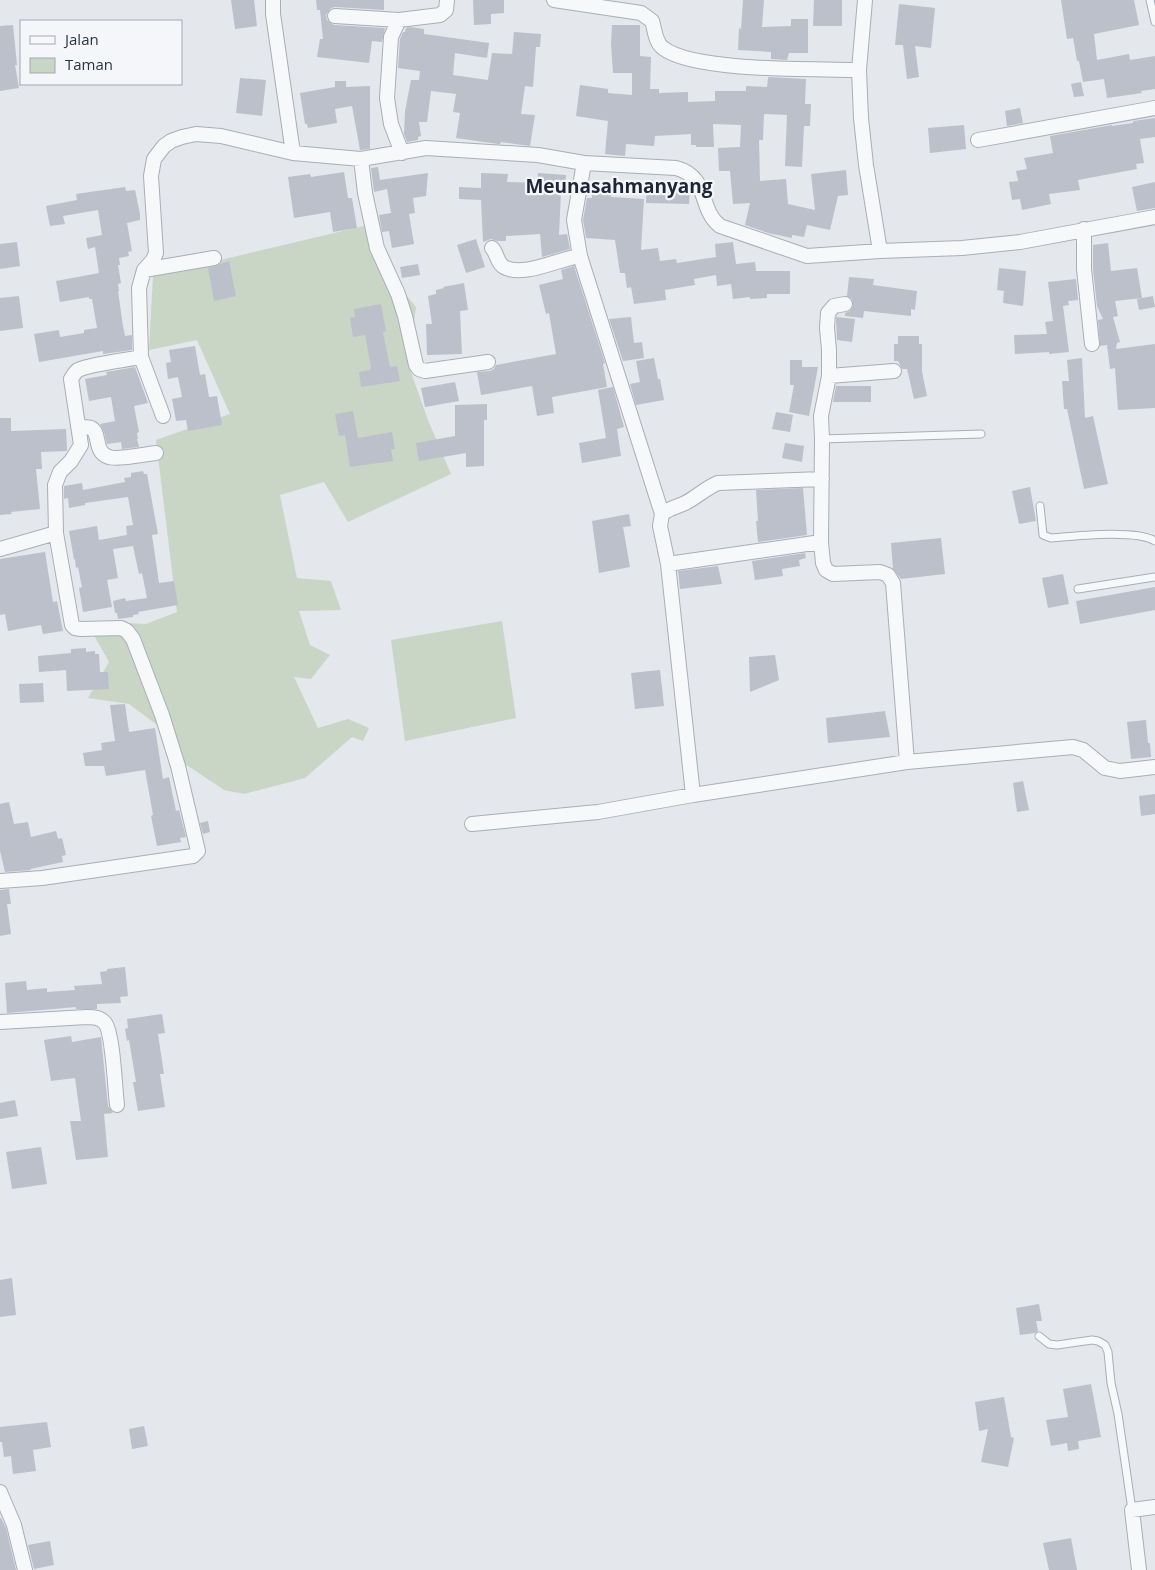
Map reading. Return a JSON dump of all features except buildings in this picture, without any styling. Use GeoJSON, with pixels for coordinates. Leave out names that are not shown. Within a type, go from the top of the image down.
{"type":"FeatureCollection","features":[{"type":"Feature","properties":{"kind":"street"},"geometry":{"type":"LineString","coordinates":[[273,0],[273,14],[292,152]]}},
{"type":"Feature","properties":{"kind":"street"},"geometry":{"type":"LineString","coordinates":[[335,16],[399,20],[440,15],[446,10],[448,0]]}},
{"type":"Feature","properties":{"kind":"street"},"geometry":{"type":"LineString","coordinates":[[554,0],[640,13],[652,21],[657,42],[662,48],[682,58],[737,66],[859,70]]}},
{"type":"Feature","properties":{"kind":"street"},"geometry":{"type":"LineString","coordinates":[[865,0],[859,70],[861,118],[866,165],[880,251]]}},
{"type":"Feature","properties":{"kind":"street"},"geometry":{"type":"LineString","coordinates":[[399,20],[391,37],[387,98],[391,124],[402,152]]}},
{"type":"Feature","properties":{"kind":"street"},"geometry":{"type":"LineString","coordinates":[[978,140],[1155,108]]}},
{"type":"Feature","properties":{"kind":"street"},"geometry":{"type":"LineString","coordinates":[[163,416],[141,357],[139,293],[144,270],[153,260],[156,253],[151,176],[154,159],[164,146],[171,141],[196,134],[221,136],[292,152],[361,160],[426,148],[538,154],[584,163],[676,168],[683,170],[694,178],[712,219],[720,226],[807,256],[962,248],[1020,242],[1155,217]]}},
{"type":"Feature","properties":{"kind":"street"},"geometry":{"type":"LineString","coordinates":[[361,160],[365,193],[377,248],[398,294],[416,365],[419,369],[425,371],[488,362]]}},
{"type":"Feature","properties":{"kind":"street"},"geometry":{"type":"LineString","coordinates":[[584,163],[574,220],[580,256],[662,514],[660,526],[668,564],[693,795]]}},
{"type":"Feature","properties":{"kind":"street"},"geometry":{"type":"LineString","coordinates":[[1084,229],[1084,269],[1092,344]]}},
{"type":"Feature","properties":{"kind":"street"},"geometry":{"type":"LineString","coordinates":[[492,248],[496,252],[502,266],[516,270],[531,269],[580,256]]}},
{"type":"Feature","properties":{"kind":"street"},"geometry":{"type":"LineString","coordinates":[[144,270],[214,258]]}},
{"type":"Feature","properties":{"kind":"street"},"geometry":{"type":"LineString","coordinates":[[845,304],[834,306],[828,313],[829,376],[821,416],[821,542],[823,563],[826,570],[833,574],[880,572],[888,575],[893,583],[907,762]]}},
{"type":"Feature","properties":{"kind":"street"},"geometry":{"type":"LineString","coordinates":[[0,881],[42,878],[193,856],[198,851],[176,758],[133,639],[127,631],[121,628],[81,629],[75,628],[72,625],[56,533],[55,485],[60,472],[71,461],[81,446],[80,427],[71,379],[78,370],[141,357]]}},
{"type":"Feature","properties":{"kind":"street"},"geometry":{"type":"LineString","coordinates":[[829,376],[894,371]]}},
{"type":"Feature","properties":{"kind":"street"},"geometry":{"type":"LineString","coordinates":[[80,427],[91,428],[95,431],[100,450],[111,458],[156,453]]}},
{"type":"Feature","properties":{"kind":"street"},"geometry":{"type":"LineString","coordinates":[[662,514],[685,503],[710,486],[718,483],[822,479]]}},
{"type":"Feature","properties":{"kind":"street"},"geometry":{"type":"LineString","coordinates":[[0,549],[56,533]]}},
{"type":"Feature","properties":{"kind":"street"},"geometry":{"type":"LineString","coordinates":[[668,564],[821,542]]}},
{"type":"Feature","properties":{"kind":"street"},"geometry":{"type":"LineString","coordinates":[[472,824],[598,812],[693,795],[907,762],[1072,747],[1083,750],[1105,768],[1120,771],[1155,767]]}},
{"type":"Feature","properties":{"kind":"street"},"geometry":{"type":"LineString","coordinates":[[0,1022],[97,1017],[105,1023],[110,1034],[117,1105]]}},
{"type":"Feature","properties":{"kind":"street"},"geometry":{"type":"LineString","coordinates":[[0,1492],[14,1525],[25,1570]]}},
{"type":"Feature","properties":{"kind":"street"},"geometry":{"type":"LineString","coordinates":[[1139,1570],[1132,1510],[1155,1507]]}},
{"type":"Feature","properties":{"kind":"lane"},"geometry":{"type":"LineString","coordinates":[[1150,0],[1155,22]]}},
{"type":"Feature","properties":{"kind":"lane"},"geometry":{"type":"LineString","coordinates":[[822,439],[981,434]]}},
{"type":"Feature","properties":{"kind":"lane"},"geometry":{"type":"LineString","coordinates":[[1040,506],[1043,534],[1046,537],[1136,535],[1155,541]]}},
{"type":"Feature","properties":{"kind":"lane"},"geometry":{"type":"LineString","coordinates":[[1078,589],[1155,577]]}},
{"type":"Feature","properties":{"kind":"lane"},"geometry":{"type":"LineString","coordinates":[[1039,1336],[1049,1344],[1057,1345],[1092,1340],[1105,1345],[1108,1352],[1111,1383],[1118,1414],[1132,1510]]}},
{"type":"Feature","properties":{"kind":"green space"},"geometry":{"type":"Polygon","coordinates":[[[368,225],[379,263],[416,307],[408,364],[428,420],[451,474],[348,522],[324,482],[280,495],[297,578],[331,581],[341,610],[299,611],[310,645],[330,655],[311,679],[294,677],[318,728],[348,719],[369,728],[363,741],[352,737],[305,778],[244,794],[224,790],[176,758],[160,727],[129,704],[88,698],[109,662],[86,621],[146,624],[177,612],[156,440],[230,414],[197,340],[149,350],[153,276],[368,225]]]}},
{"type":"Feature","properties":{"kind":"green space"},"geometry":{"type":"Polygon","coordinates":[[[502,621],[516,718],[405,741],[391,640],[502,621]]]}},
{"type":"Feature","properties":{"kind":"district","name":"Meunasahmanyang"},"geometry":{"type":"Point","coordinates":[619,186]}}]}
